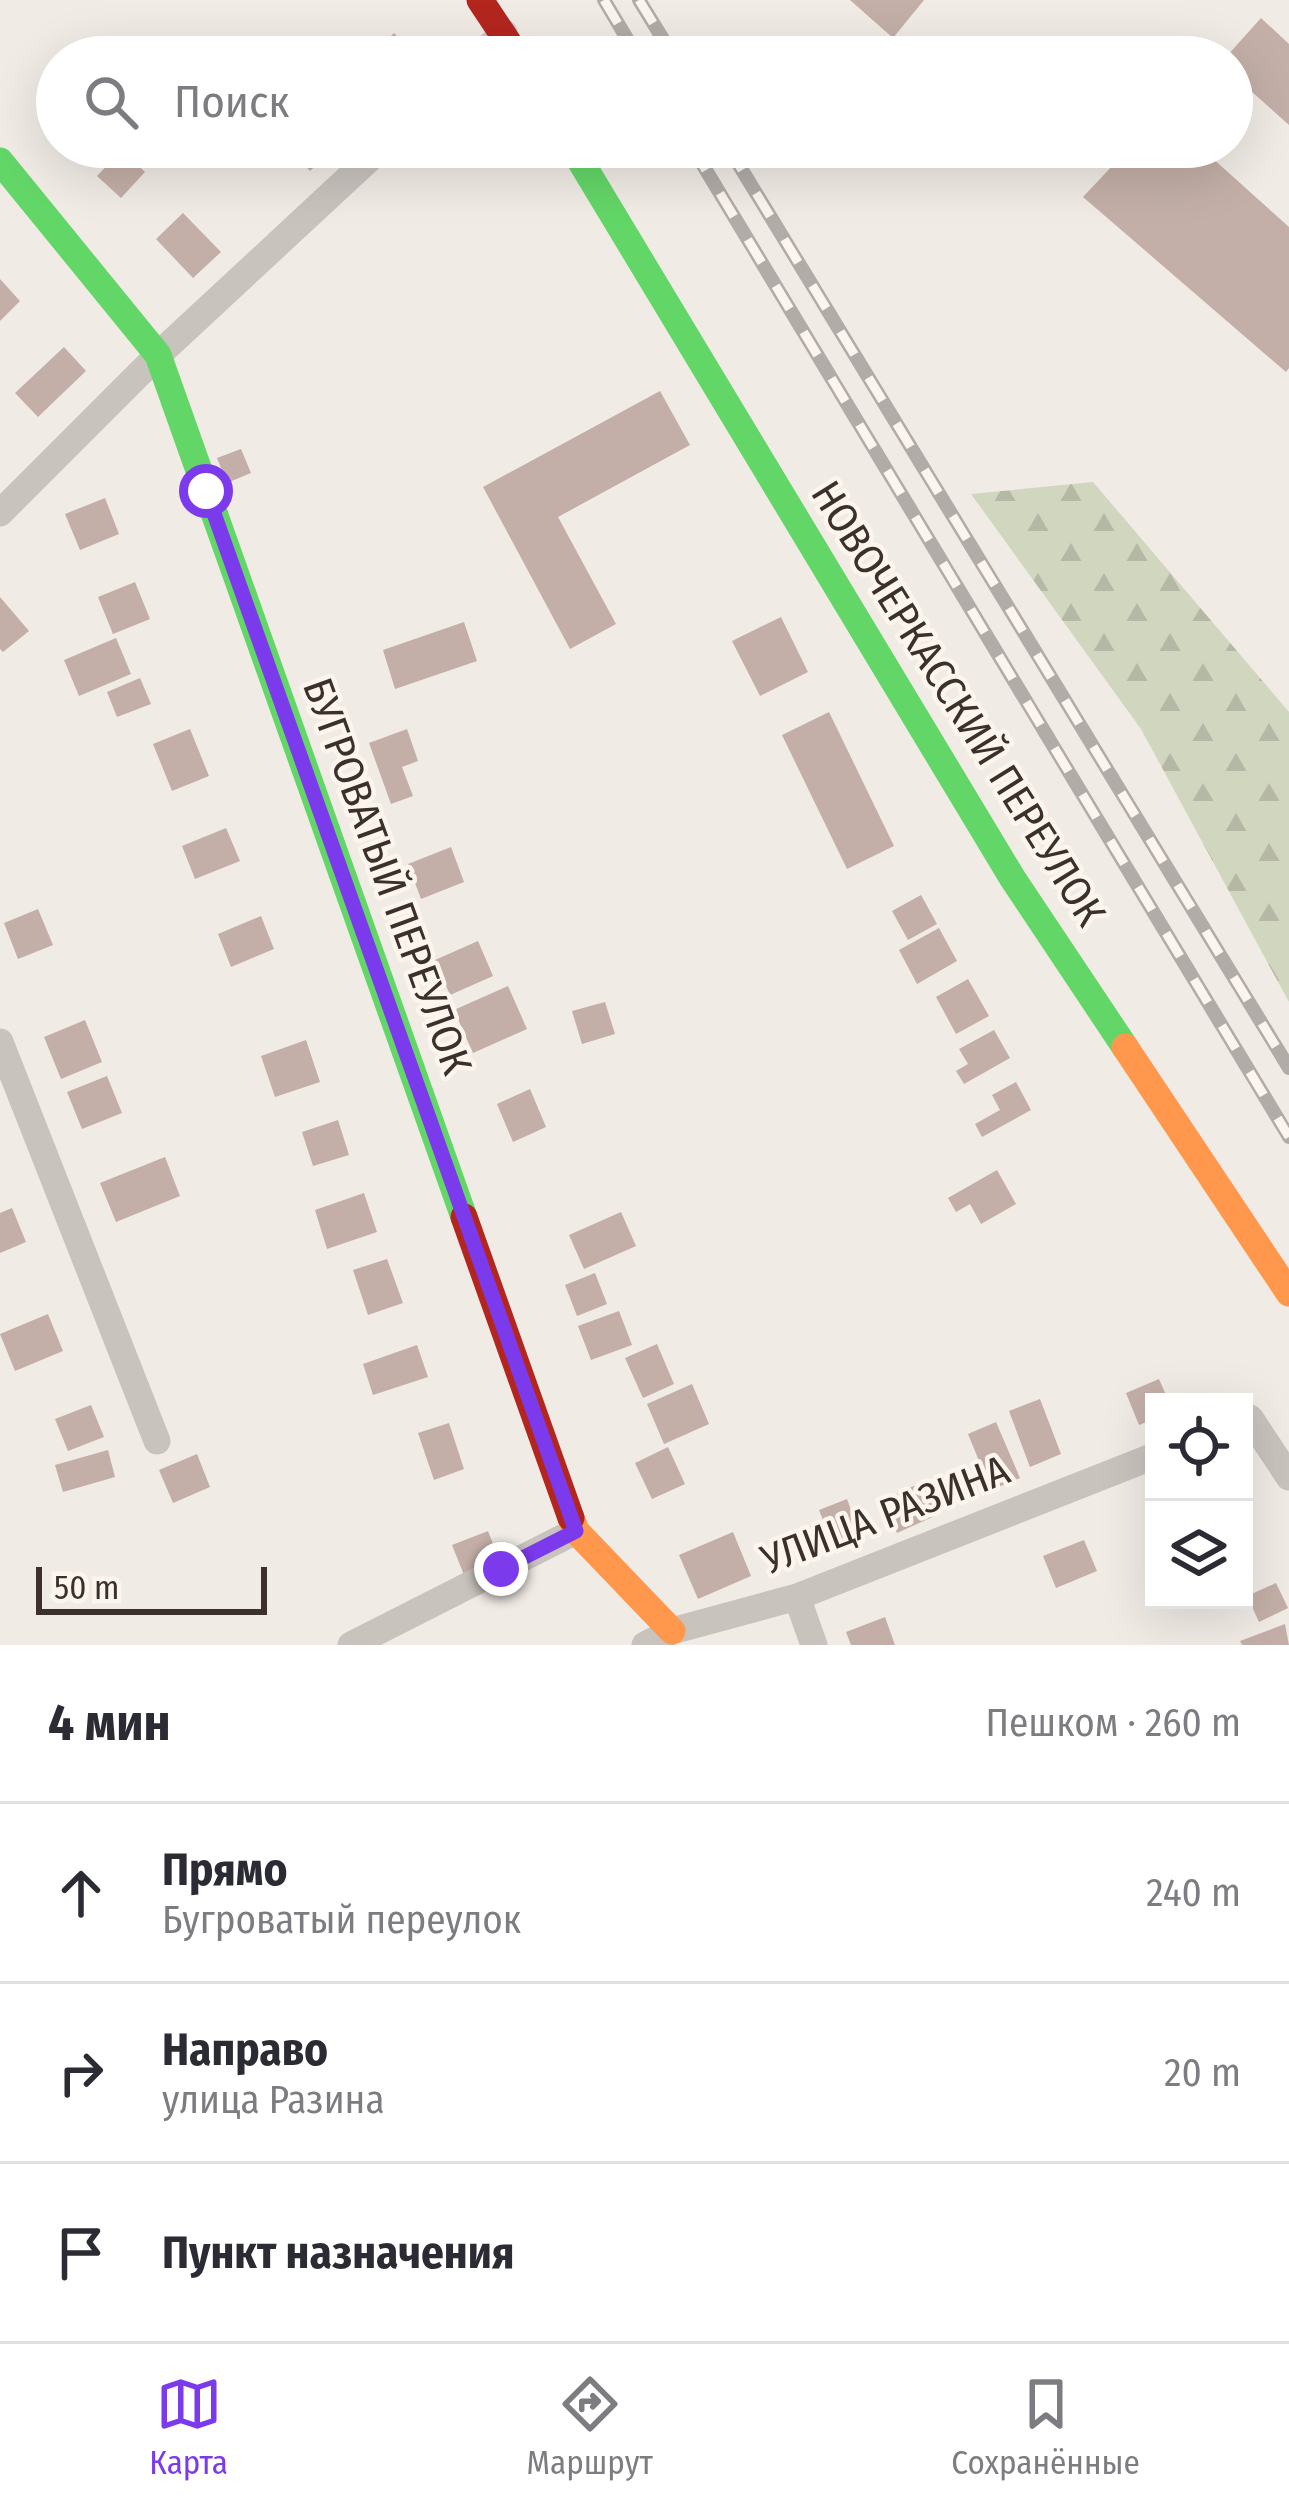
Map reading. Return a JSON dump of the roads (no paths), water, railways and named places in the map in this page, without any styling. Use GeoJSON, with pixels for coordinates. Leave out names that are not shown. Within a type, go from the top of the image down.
{"type":"FeatureCollection","features":[{"type":"Feature","properties":{"kind":"street"},"geometry":{"type":"LineString","coordinates":[[480,0],[505,36]]}},
{"type":"Feature","properties":{"kind":"street","name":"БУГРОВАТЫЙ ПЕРЕУЛОК"},"geometry":{"type":"LineString","coordinates":[[0,160],[158,355],[576,1531],[672,1631]]}},
{"type":"Feature","properties":{"kind":"street"},"geometry":{"type":"LineString","coordinates":[[0,513],[158,355],[359,168]]}},
{"type":"Feature","properties":{"kind":"street","name":"НОВОЧЕРКАССКИЙ ПЕРЕУЛОК"},"geometry":{"type":"LineString","coordinates":[[585,168],[1013,879],[1289,1293]]}},
{"type":"Feature","properties":{"kind":"street"},"geometry":{"type":"LineString","coordinates":[[0,1042],[158,1441]]}},
{"type":"Feature","properties":{"kind":"street"},"geometry":{"type":"LineString","coordinates":[[1253,1427],[1289,1477]]}},
{"type":"Feature","properties":{"kind":"street","name":"УЛИЦА РАЗИНА"},"geometry":{"type":"LineString","coordinates":[[645,1645],[672,1631],[797,1597],[1145,1460]]}},
{"type":"Feature","properties":{"kind":"street"},"geometry":{"type":"LineString","coordinates":[[351,1645],[576,1531]]}},
{"type":"Feature","properties":{"kind":"street"},"geometry":{"type":"LineString","coordinates":[[797,1597],[814,1645]]}},
{"type":"Feature","properties":{"kind":"railway"},"geometry":{"type":"LineString","coordinates":[[604,0],[625,36]]}},
{"type":"Feature","properties":{"kind":"railway"},"geometry":{"type":"LineString","coordinates":[[639,0],[661,36]]}},
{"type":"Feature","properties":{"kind":"railway"},"geometry":{"type":"LineString","coordinates":[[705,168],[1289,1137]]}},
{"type":"Feature","properties":{"kind":"railway"},"geometry":{"type":"LineString","coordinates":[[741,168],[1289,1068]]}}]}
